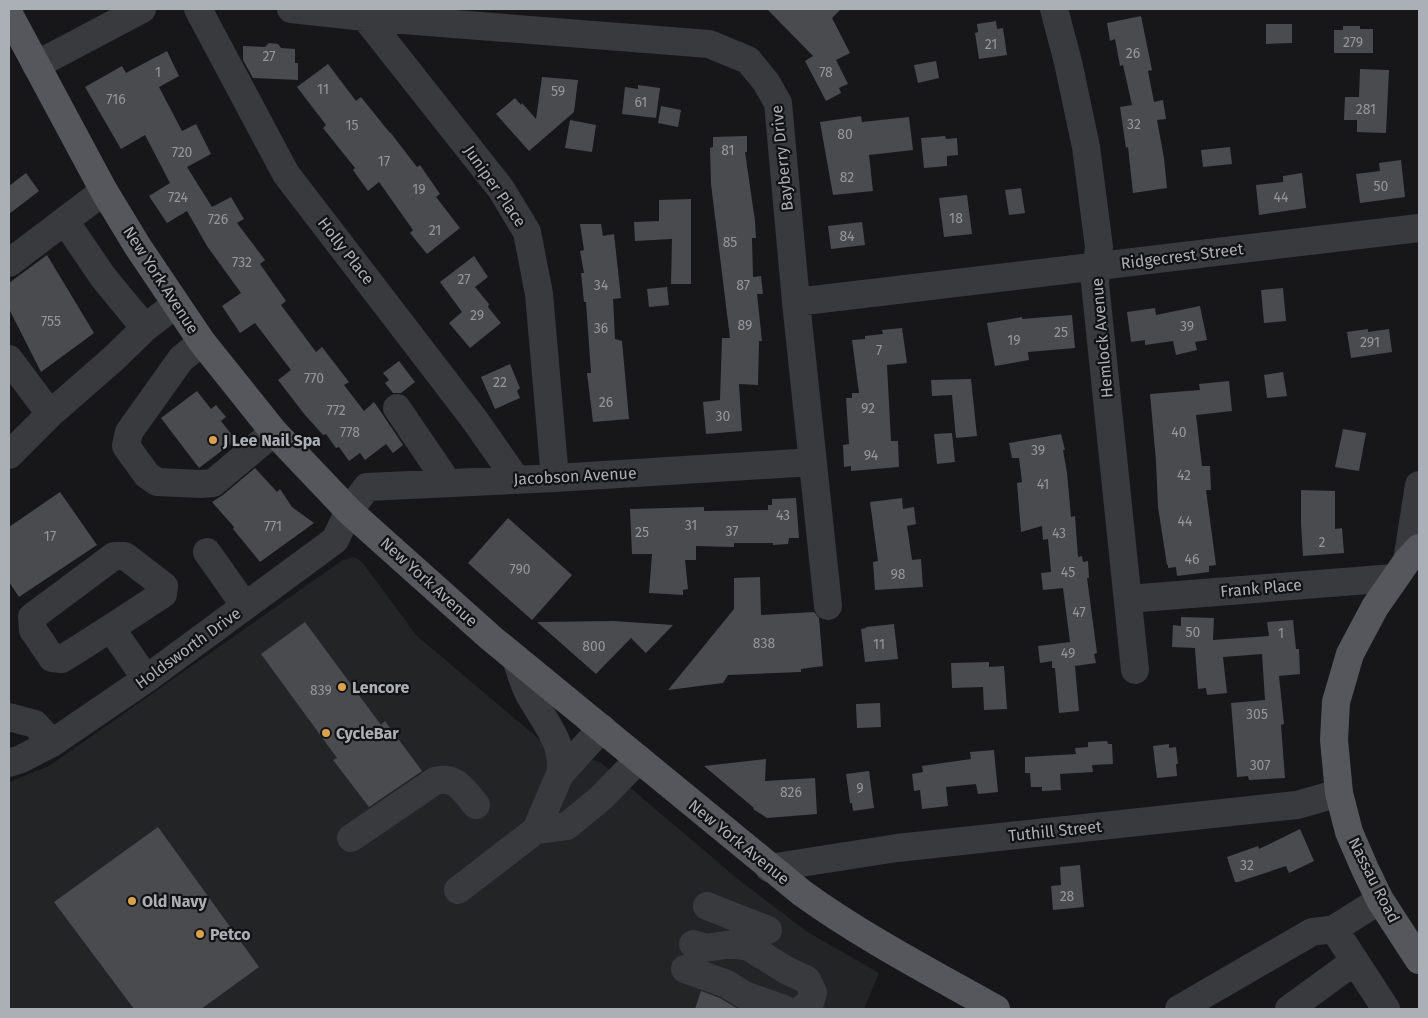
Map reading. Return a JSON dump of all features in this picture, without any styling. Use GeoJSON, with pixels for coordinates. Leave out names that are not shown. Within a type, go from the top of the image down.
{"type":"FeatureCollection","features":[{"type":"Feature","properties":{"kind":"main road","name":"New York Avenue"},"geometry":{"type":"LineString","coordinates":[[9,14],[104,191],[176,304],[202,342],[274,432],[349,511],[516,659],[602,728],[769,868],[852,928],[996,1009]]}},
{"type":"Feature","properties":{"kind":"main road","name":"Nassau Road"},"geometry":{"type":"LineString","coordinates":[[1407,562],[1375,607],[1350,654],[1336,702],[1334,740],[1339,793],[1349,832],[1380,900],[1419,960]]}},
{"type":"Feature","properties":{"kind":"street"},"geometry":{"type":"LineString","coordinates":[[36,65],[142,9]]}},
{"type":"Feature","properties":{"kind":"street","name":"Holly Place"},"geometry":{"type":"LineString","coordinates":[[198,9],[286,174],[474,419],[516,479]]}},
{"type":"Feature","properties":{"kind":"street","name":"Bayberry Drive"},"geometry":{"type":"LineString","coordinates":[[290,9],[366,17],[709,44],[748,60],[766,82],[778,103],[796,302],[828,606]]}},
{"type":"Feature","properties":{"kind":"street","name":"Hemlock Avenue"},"geometry":{"type":"LineString","coordinates":[[1054,9],[1068,62],[1086,147],[1099,247],[1095,283],[1135,670]]}},
{"type":"Feature","properties":{"kind":"street","name":"Juniper Place"},"geometry":{"type":"LineString","coordinates":[[366,17],[501,189],[527,232],[539,294],[555,478]]}},
{"type":"Feature","properties":{"kind":"street"},"geometry":{"type":"LineString","coordinates":[[9,263],[104,191]]}},
{"type":"Feature","properties":{"kind":"street"},"geometry":{"type":"LineString","coordinates":[[65,221],[103,277],[145,328]]}},
{"type":"Feature","properties":{"kind":"street","name":"Ridgecrest Street"},"geometry":{"type":"LineString","coordinates":[[796,302],[1419,228]]}},
{"type":"Feature","properties":{"kind":"street"},"geometry":{"type":"LineString","coordinates":[[9,454],[145,328],[176,304]]}},
{"type":"Feature","properties":{"kind":"street"},"geometry":{"type":"LineString","coordinates":[[202,342],[181,359],[129,432],[126,446],[147,475],[158,482],[201,484],[213,482],[274,432]]}},
{"type":"Feature","properties":{"kind":"street"},"geometry":{"type":"LineString","coordinates":[[9,359],[50,414]]}},
{"type":"Feature","properties":{"kind":"street"},"geometry":{"type":"LineString","coordinates":[[397,408],[448,483]]}},
{"type":"Feature","properties":{"kind":"street","name":"Jacobson Avenue"},"geometry":{"type":"LineString","coordinates":[[349,511],[367,487],[555,478],[813,462]]}},
{"type":"Feature","properties":{"kind":"street","name":"Nassau Road"},"geometry":{"type":"LineString","coordinates":[[1407,562],[1419,485]]}},
{"type":"Feature","properties":{"kind":"street","name":"Holdsworth Drive"},"geometry":{"type":"LineString","coordinates":[[9,763],[52,744],[146,680],[335,540],[349,511]]}},
{"type":"Feature","properties":{"kind":"street"},"geometry":{"type":"LineString","coordinates":[[207,552],[245,606]]}},
{"type":"Feature","properties":{"kind":"street"},"geometry":{"type":"LineString","coordinates":[[114,556],[125,556],[164,586],[163,594],[111,628],[62,659],[52,658],[33,630],[32,617],[114,556]]}},
{"type":"Feature","properties":{"kind":"street","name":"Frank Place"},"geometry":{"type":"LineString","coordinates":[[1128,599],[1326,582],[1407,562]]}},
{"type":"Feature","properties":{"kind":"street"},"geometry":{"type":"LineString","coordinates":[[111,628],[146,680]]}},
{"type":"Feature","properties":{"kind":"street"},"geometry":{"type":"LineString","coordinates":[[458,890],[536,830],[560,774],[562,764],[555,740],[543,715],[528,692],[516,659]]}},
{"type":"Feature","properties":{"kind":"street"},"geometry":{"type":"LineString","coordinates":[[9,717],[35,724],[52,744]]}},
{"type":"Feature","properties":{"kind":"street"},"geometry":{"type":"LineString","coordinates":[[560,774],[602,728]]}},
{"type":"Feature","properties":{"kind":"street"},"geometry":{"type":"LineString","coordinates":[[536,830],[567,826],[601,798],[639,759]]}},
{"type":"Feature","properties":{"kind":"street"},"geometry":{"type":"LineString","coordinates":[[351,838],[434,781],[443,778],[450,780],[458,786],[476,805]]}},
{"type":"Feature","properties":{"kind":"street","name":"Tuthill Street"},"geometry":{"type":"LineString","coordinates":[[769,868],[897,848],[1298,805],[1339,793]]}},
{"type":"Feature","properties":{"kind":"street"},"geometry":{"type":"LineString","coordinates":[[1179,1009],[1312,932],[1334,929],[1380,900]]}},
{"type":"Feature","properties":{"kind":"street"},"geometry":{"type":"LineString","coordinates":[[707,906],[768,930]]}},
{"type":"Feature","properties":{"kind":"street"},"geometry":{"type":"LineString","coordinates":[[1334,929],[1386,1009]]}},
{"type":"Feature","properties":{"kind":"street"},"geometry":{"type":"LineString","coordinates":[[784,1009],[744,994],[689,957],[706,948],[732,944],[749,947],[786,970],[807,980],[813,992],[810,1003],[802,1009]]}},
{"type":"Feature","properties":{"kind":"street"},"geometry":{"type":"LineString","coordinates":[[1289,1009],[1355,961]]}},
{"type":"Feature","properties":{"kind":"shaded area"},"geometry":{"type":"Polygon","coordinates":[[[354,557],[362,562],[417,636],[552,750],[600,762],[739,880],[806,931],[879,973],[864,1009],[9,1009],[9,782],[49,766],[343,560],[354,557]]]}},
{"type":"Feature","properties":{"kind":"building"},"geometry":{"type":"Polygon","coordinates":[[[767,9],[841,9],[832,18],[850,53],[836,60],[848,84],[839,88],[841,93],[826,101],[805,61],[813,56],[767,9]]]}},
{"type":"Feature","properties":{"kind":"building"},"geometry":{"type":"Polygon","coordinates":[[[1141,16],[1152,70],[1148,71],[1154,102],[1163,100],[1166,119],[1157,120],[1167,188],[1133,193],[1128,147],[1126,148],[1120,107],[1132,105],[1123,65],[1120,66],[1115,39],[1110,41],[1107,23],[1141,16]]]}},
{"type":"Feature","properties":{"kind":"building"},"geometry":{"type":"Polygon","coordinates":[[[996,21],[997,29],[1003,28],[1007,55],[979,59],[975,33],[978,32],[977,24],[996,21]]]}},
{"type":"Feature","properties":{"kind":"building"},"geometry":{"type":"Polygon","coordinates":[[[1266,24],[1292,24],[1292,43],[1266,44],[1266,24]]]}},
{"type":"Feature","properties":{"kind":"building"},"geometry":{"type":"Polygon","coordinates":[[[1343,26],[1360,26],[1360,29],[1373,29],[1373,53],[1334,53],[1334,30],[1343,30],[1343,26]]]}},
{"type":"Feature","properties":{"kind":"building"},"geometry":{"type":"Polygon","coordinates":[[[269,43],[278,44],[281,48],[295,49],[295,63],[298,63],[298,80],[253,78],[243,60],[243,46],[265,47],[269,43]]]}},
{"type":"Feature","properties":{"kind":"building"},"geometry":{"type":"Polygon","coordinates":[[[167,51],[179,76],[159,87],[182,131],[196,124],[211,154],[187,167],[212,207],[231,197],[244,219],[237,223],[265,260],[260,264],[286,301],[281,305],[316,352],[322,347],[349,382],[344,385],[364,411],[374,402],[403,445],[393,453],[386,444],[365,460],[360,453],[349,461],[339,447],[336,448],[326,434],[323,435],[305,415],[278,380],[291,370],[255,323],[240,333],[222,306],[241,293],[207,246],[187,211],[167,223],[149,196],[170,183],[145,135],[121,149],[85,87],[122,66],[126,73],[167,51]]]}},
{"type":"Feature","properties":{"kind":"building"},"geometry":{"type":"Polygon","coordinates":[[[936,61],[939,78],[918,83],[914,65],[936,61]]]}},
{"type":"Feature","properties":{"kind":"building"},"geometry":{"type":"Polygon","coordinates":[[[328,64],[356,101],[361,97],[417,167],[420,165],[440,194],[436,197],[460,228],[427,254],[410,233],[413,230],[379,182],[368,191],[353,170],[355,168],[323,128],[326,125],[297,87],[328,64]]]}},
{"type":"Feature","properties":{"kind":"building"},"geometry":{"type":"Polygon","coordinates":[[[1360,69],[1389,70],[1386,133],[1357,132],[1357,120],[1344,120],[1345,97],[1359,97],[1360,69]]]}},
{"type":"Feature","properties":{"kind":"building"},"geometry":{"type":"Polygon","coordinates":[[[542,77],[578,80],[574,112],[529,151],[496,114],[515,98],[536,119],[542,77]]]}},
{"type":"Feature","properties":{"kind":"building"},"geometry":{"type":"Polygon","coordinates":[[[638,85],[660,88],[656,118],[622,114],[625,87],[638,89],[638,85]]]}},
{"type":"Feature","properties":{"kind":"building"},"geometry":{"type":"Polygon","coordinates":[[[661,106],[681,110],[678,127],[658,123],[661,106]]]}},
{"type":"Feature","properties":{"kind":"building"},"geometry":{"type":"Polygon","coordinates":[[[861,116],[862,122],[909,117],[913,150],[869,155],[873,191],[833,195],[820,122],[861,116]]]}},
{"type":"Feature","properties":{"kind":"building"},"geometry":{"type":"Polygon","coordinates":[[[570,120],[596,125],[592,152],[565,148],[570,120]]]}},
{"type":"Feature","properties":{"kind":"building"},"geometry":{"type":"Polygon","coordinates":[[[747,136],[747,152],[745,152],[756,238],[752,238],[753,277],[761,276],[763,294],[757,294],[762,341],[759,341],[758,385],[739,384],[742,431],[706,434],[703,402],[720,400],[722,338],[730,338],[711,184],[710,148],[713,147],[713,137],[747,136]]]}},
{"type":"Feature","properties":{"kind":"building"},"geometry":{"type":"Polygon","coordinates":[[[945,136],[946,139],[957,138],[958,155],[947,156],[947,166],[924,168],[921,138],[945,136]]]}},
{"type":"Feature","properties":{"kind":"building"},"geometry":{"type":"Polygon","coordinates":[[[1230,147],[1232,164],[1203,167],[1201,150],[1230,147]]]}},
{"type":"Feature","properties":{"kind":"building"},"geometry":{"type":"Polygon","coordinates":[[[1401,160],[1405,197],[1360,203],[1356,174],[1380,171],[1379,163],[1401,160]]]}},
{"type":"Feature","properties":{"kind":"building"},"geometry":{"type":"Polygon","coordinates":[[[26,173],[39,191],[9,214],[9,186],[26,173]]]}},
{"type":"Feature","properties":{"kind":"building"},"geometry":{"type":"Polygon","coordinates":[[[1302,173],[1306,208],[1259,215],[1256,185],[1283,182],[1283,176],[1302,173]]]}},
{"type":"Feature","properties":{"kind":"building"},"geometry":{"type":"Polygon","coordinates":[[[1021,188],[1025,213],[1009,215],[1005,190],[1021,188]]]}},
{"type":"Feature","properties":{"kind":"building"},"geometry":{"type":"Polygon","coordinates":[[[967,195],[972,234],[944,237],[939,198],[967,195]]]}},
{"type":"Feature","properties":{"kind":"building"},"geometry":{"type":"Polygon","coordinates":[[[691,199],[691,284],[671,284],[672,239],[635,241],[634,222],[659,221],[659,200],[691,199]]]}},
{"type":"Feature","properties":{"kind":"building"},"geometry":{"type":"Polygon","coordinates":[[[862,222],[865,245],[831,249],[828,226],[862,222]]]}},
{"type":"Feature","properties":{"kind":"building"},"geometry":{"type":"Polygon","coordinates":[[[580,224],[601,224],[603,236],[614,234],[621,298],[613,299],[615,339],[622,341],[629,419],[593,422],[587,373],[591,373],[586,302],[584,302],[581,273],[584,273],[580,251],[584,250],[580,224]]]}},
{"type":"Feature","properties":{"kind":"building"},"geometry":{"type":"Polygon","coordinates":[[[47,255],[94,333],[41,372],[9,309],[9,283],[47,255]]]}},
{"type":"Feature","properties":{"kind":"building"},"geometry":{"type":"Polygon","coordinates":[[[474,256],[488,277],[475,287],[501,323],[470,348],[449,323],[462,312],[440,282],[474,256]]]}},
{"type":"Feature","properties":{"kind":"building"},"geometry":{"type":"Polygon","coordinates":[[[667,287],[669,305],[649,307],[647,289],[667,287]]]}},
{"type":"Feature","properties":{"kind":"building"},"geometry":{"type":"Polygon","coordinates":[[[1283,288],[1286,321],[1264,323],[1261,290],[1283,288]]]}},
{"type":"Feature","properties":{"kind":"building"},"geometry":{"type":"Polygon","coordinates":[[[1200,306],[1207,340],[1195,342],[1197,350],[1176,355],[1173,341],[1145,345],[1145,340],[1131,342],[1127,312],[1155,308],[1156,315],[1200,306]]]}},
{"type":"Feature","properties":{"kind":"building"},"geometry":{"type":"Polygon","coordinates":[[[1072,315],[1075,348],[1028,352],[1029,360],[995,366],[987,323],[1022,317],[1022,319],[1072,315]]]}},
{"type":"Feature","properties":{"kind":"building"},"geometry":{"type":"Polygon","coordinates":[[[902,328],[907,363],[887,365],[891,441],[898,441],[899,467],[851,471],[851,466],[844,467],[843,445],[849,444],[846,398],[852,398],[852,393],[859,393],[852,340],[883,334],[882,330],[902,328]]]}},
{"type":"Feature","properties":{"kind":"building"},"geometry":{"type":"Polygon","coordinates":[[[1368,329],[1368,332],[1389,329],[1392,352],[1351,358],[1347,332],[1368,329]]]}},
{"type":"Feature","properties":{"kind":"building"},"geometry":{"type":"Polygon","coordinates":[[[399,361],[415,382],[401,393],[393,393],[385,383],[389,380],[383,373],[399,361]]]}},
{"type":"Feature","properties":{"kind":"building"},"geometry":{"type":"Polygon","coordinates":[[[510,364],[520,388],[517,391],[520,398],[495,409],[481,377],[510,364]]]}},
{"type":"Feature","properties":{"kind":"building"},"geometry":{"type":"Polygon","coordinates":[[[1283,372],[1287,396],[1267,398],[1264,375],[1283,372]]]}},
{"type":"Feature","properties":{"kind":"building"},"geometry":{"type":"Polygon","coordinates":[[[971,379],[977,436],[956,438],[952,395],[932,396],[931,380],[971,379]]]}},
{"type":"Feature","properties":{"kind":"building"},"geometry":{"type":"Polygon","coordinates":[[[1229,381],[1232,411],[1196,415],[1202,466],[1210,466],[1211,490],[1206,490],[1216,565],[1209,566],[1209,572],[1177,576],[1176,567],[1168,568],[1167,565],[1158,507],[1150,394],[1200,390],[1199,384],[1229,381]]]}},
{"type":"Feature","properties":{"kind":"building"},"geometry":{"type":"Polygon","coordinates":[[[197,391],[211,409],[216,405],[226,417],[221,421],[236,440],[199,468],[161,418],[197,391]]]}},
{"type":"Feature","properties":{"kind":"building"},"geometry":{"type":"Polygon","coordinates":[[[1343,429],[1366,433],[1359,471],[1335,467],[1343,429]]]}},
{"type":"Feature","properties":{"kind":"building"},"geometry":{"type":"Polygon","coordinates":[[[952,433],[955,462],[937,464],[934,434],[952,433]]]}},
{"type":"Feature","properties":{"kind":"building"},"geometry":{"type":"Polygon","coordinates":[[[1061,434],[1065,450],[1063,450],[1071,517],[1075,516],[1078,557],[1082,556],[1083,562],[1088,561],[1089,578],[1087,578],[1097,653],[1094,654],[1096,663],[1075,666],[1079,711],[1059,713],[1055,668],[1052,668],[1052,661],[1040,663],[1038,646],[1070,642],[1063,588],[1043,590],[1041,573],[1051,572],[1048,539],[1043,540],[1042,526],[1021,532],[1017,483],[1022,482],[1019,458],[1012,458],[1009,443],[1061,434]]]}},
{"type":"Feature","properties":{"kind":"building"},"geometry":{"type":"Polygon","coordinates":[[[255,468],[277,492],[280,489],[292,507],[314,523],[260,562],[233,529],[234,527],[212,502],[255,468]]]}},
{"type":"Feature","properties":{"kind":"building"},"geometry":{"type":"Polygon","coordinates":[[[1301,490],[1335,491],[1335,529],[1342,528],[1344,553],[1303,556],[1301,490]]]}},
{"type":"Feature","properties":{"kind":"building"},"geometry":{"type":"Polygon","coordinates":[[[60,492],[97,545],[19,597],[9,582],[9,527],[60,492]]]}},
{"type":"Feature","properties":{"kind":"building"},"geometry":{"type":"Polygon","coordinates":[[[796,498],[799,538],[789,538],[788,544],[734,543],[734,547],[696,546],[696,560],[685,560],[688,589],[683,590],[683,595],[649,593],[652,554],[632,554],[630,509],[704,507],[704,511],[768,510],[768,505],[772,505],[772,499],[796,498]]]}},
{"type":"Feature","properties":{"kind":"building"},"geometry":{"type":"Polygon","coordinates":[[[902,498],[903,509],[914,507],[916,524],[907,526],[912,560],[921,559],[923,587],[875,590],[873,562],[878,561],[870,502],[902,498]]]}},
{"type":"Feature","properties":{"kind":"building"},"geometry":{"type":"Polygon","coordinates":[[[508,518],[572,575],[532,620],[468,563],[508,518]]]}},
{"type":"Feature","properties":{"kind":"building"},"geometry":{"type":"Polygon","coordinates":[[[760,577],[761,615],[814,612],[819,618],[823,666],[801,669],[801,672],[728,675],[723,683],[668,690],[734,609],[734,578],[760,577]]]}},
{"type":"Feature","properties":{"kind":"building"},"geometry":{"type":"Polygon","coordinates":[[[1181,617],[1214,618],[1213,640],[1269,636],[1267,622],[1293,620],[1296,649],[1299,649],[1300,674],[1279,676],[1284,724],[1281,725],[1285,778],[1249,780],[1248,776],[1237,777],[1231,703],[1265,700],[1262,654],[1223,657],[1227,693],[1207,695],[1206,688],[1198,689],[1195,648],[1172,647],[1173,625],[1181,626],[1181,617]]]}},
{"type":"Feature","properties":{"kind":"building"},"geometry":{"type":"Polygon","coordinates":[[[613,621],[673,625],[646,653],[631,638],[596,674],[537,622],[613,621]]]}},
{"type":"Feature","properties":{"kind":"building"},"geometry":{"type":"Polygon","coordinates":[[[305,622],[381,725],[385,721],[422,771],[369,807],[333,760],[337,758],[261,654],[305,622]]]}},
{"type":"Feature","properties":{"kind":"building"},"geometry":{"type":"Polygon","coordinates":[[[894,624],[898,659],[865,662],[861,629],[894,624]]]}},
{"type":"Feature","properties":{"kind":"building"},"geometry":{"type":"Polygon","coordinates":[[[989,662],[989,667],[1004,666],[1007,709],[984,710],[983,687],[952,688],[951,663],[989,662]]]}},
{"type":"Feature","properties":{"kind":"building"},"geometry":{"type":"Polygon","coordinates":[[[880,703],[881,727],[857,728],[856,704],[880,703]]]}},
{"type":"Feature","properties":{"kind":"building"},"geometry":{"type":"Polygon","coordinates":[[[1107,741],[1108,744],[1112,744],[1113,764],[1092,765],[1093,772],[1060,774],[1061,790],[1042,791],[1042,787],[1031,787],[1030,773],[1025,773],[1025,757],[1076,754],[1075,748],[1088,747],[1088,742],[1107,741]]]}},
{"type":"Feature","properties":{"kind":"building"},"geometry":{"type":"Polygon","coordinates":[[[1169,744],[1169,748],[1176,747],[1177,776],[1157,778],[1153,746],[1169,744]]]}},
{"type":"Feature","properties":{"kind":"building"},"geometry":{"type":"Polygon","coordinates":[[[994,750],[998,792],[978,794],[976,784],[946,787],[948,806],[922,809],[920,790],[914,791],[912,774],[923,772],[922,766],[971,759],[970,752],[994,750]]]}},
{"type":"Feature","properties":{"kind":"building"},"geometry":{"type":"Polygon","coordinates":[[[766,759],[765,781],[815,778],[817,814],[767,818],[753,809],[704,766],[766,759]]]}},
{"type":"Feature","properties":{"kind":"building"},"geometry":{"type":"Polygon","coordinates":[[[869,771],[874,808],[853,811],[846,774],[869,771]]]}},
{"type":"Feature","properties":{"kind":"building"},"geometry":{"type":"Polygon","coordinates":[[[158,827],[259,967],[201,1009],[134,1009],[54,902],[158,827]]]}},
{"type":"Feature","properties":{"kind":"building"},"geometry":{"type":"Polygon","coordinates":[[[1300,829],[1314,861],[1289,873],[1286,866],[1235,882],[1227,857],[1258,846],[1259,849],[1300,829]]]}},
{"type":"Feature","properties":{"kind":"building"},"geometry":{"type":"Polygon","coordinates":[[[1080,865],[1084,907],[1053,910],[1051,886],[1061,885],[1060,867],[1080,865]]]}},
{"type":"Feature","properties":{"kind":"building"},"geometry":{"type":"Polygon","coordinates":[[[701,991],[720,998],[738,1009],[695,1009],[701,991]]]}},
{"type":"Feature","properties":{"kind":"place","name":"J Lee Nail Spa"},"geometry":{"type":"Point","coordinates":[213,440]}},
{"type":"Feature","properties":{"kind":"place","name":"Lencore"},"geometry":{"type":"Point","coordinates":[342,687]}},
{"type":"Feature","properties":{"kind":"place","name":"CycleBar"},"geometry":{"type":"Point","coordinates":[326,733]}},
{"type":"Feature","properties":{"kind":"place","name":"Old Navy"},"geometry":{"type":"Point","coordinates":[132,901]}},
{"type":"Feature","properties":{"kind":"place","name":"Petco"},"geometry":{"type":"Point","coordinates":[200,934]}}]}
